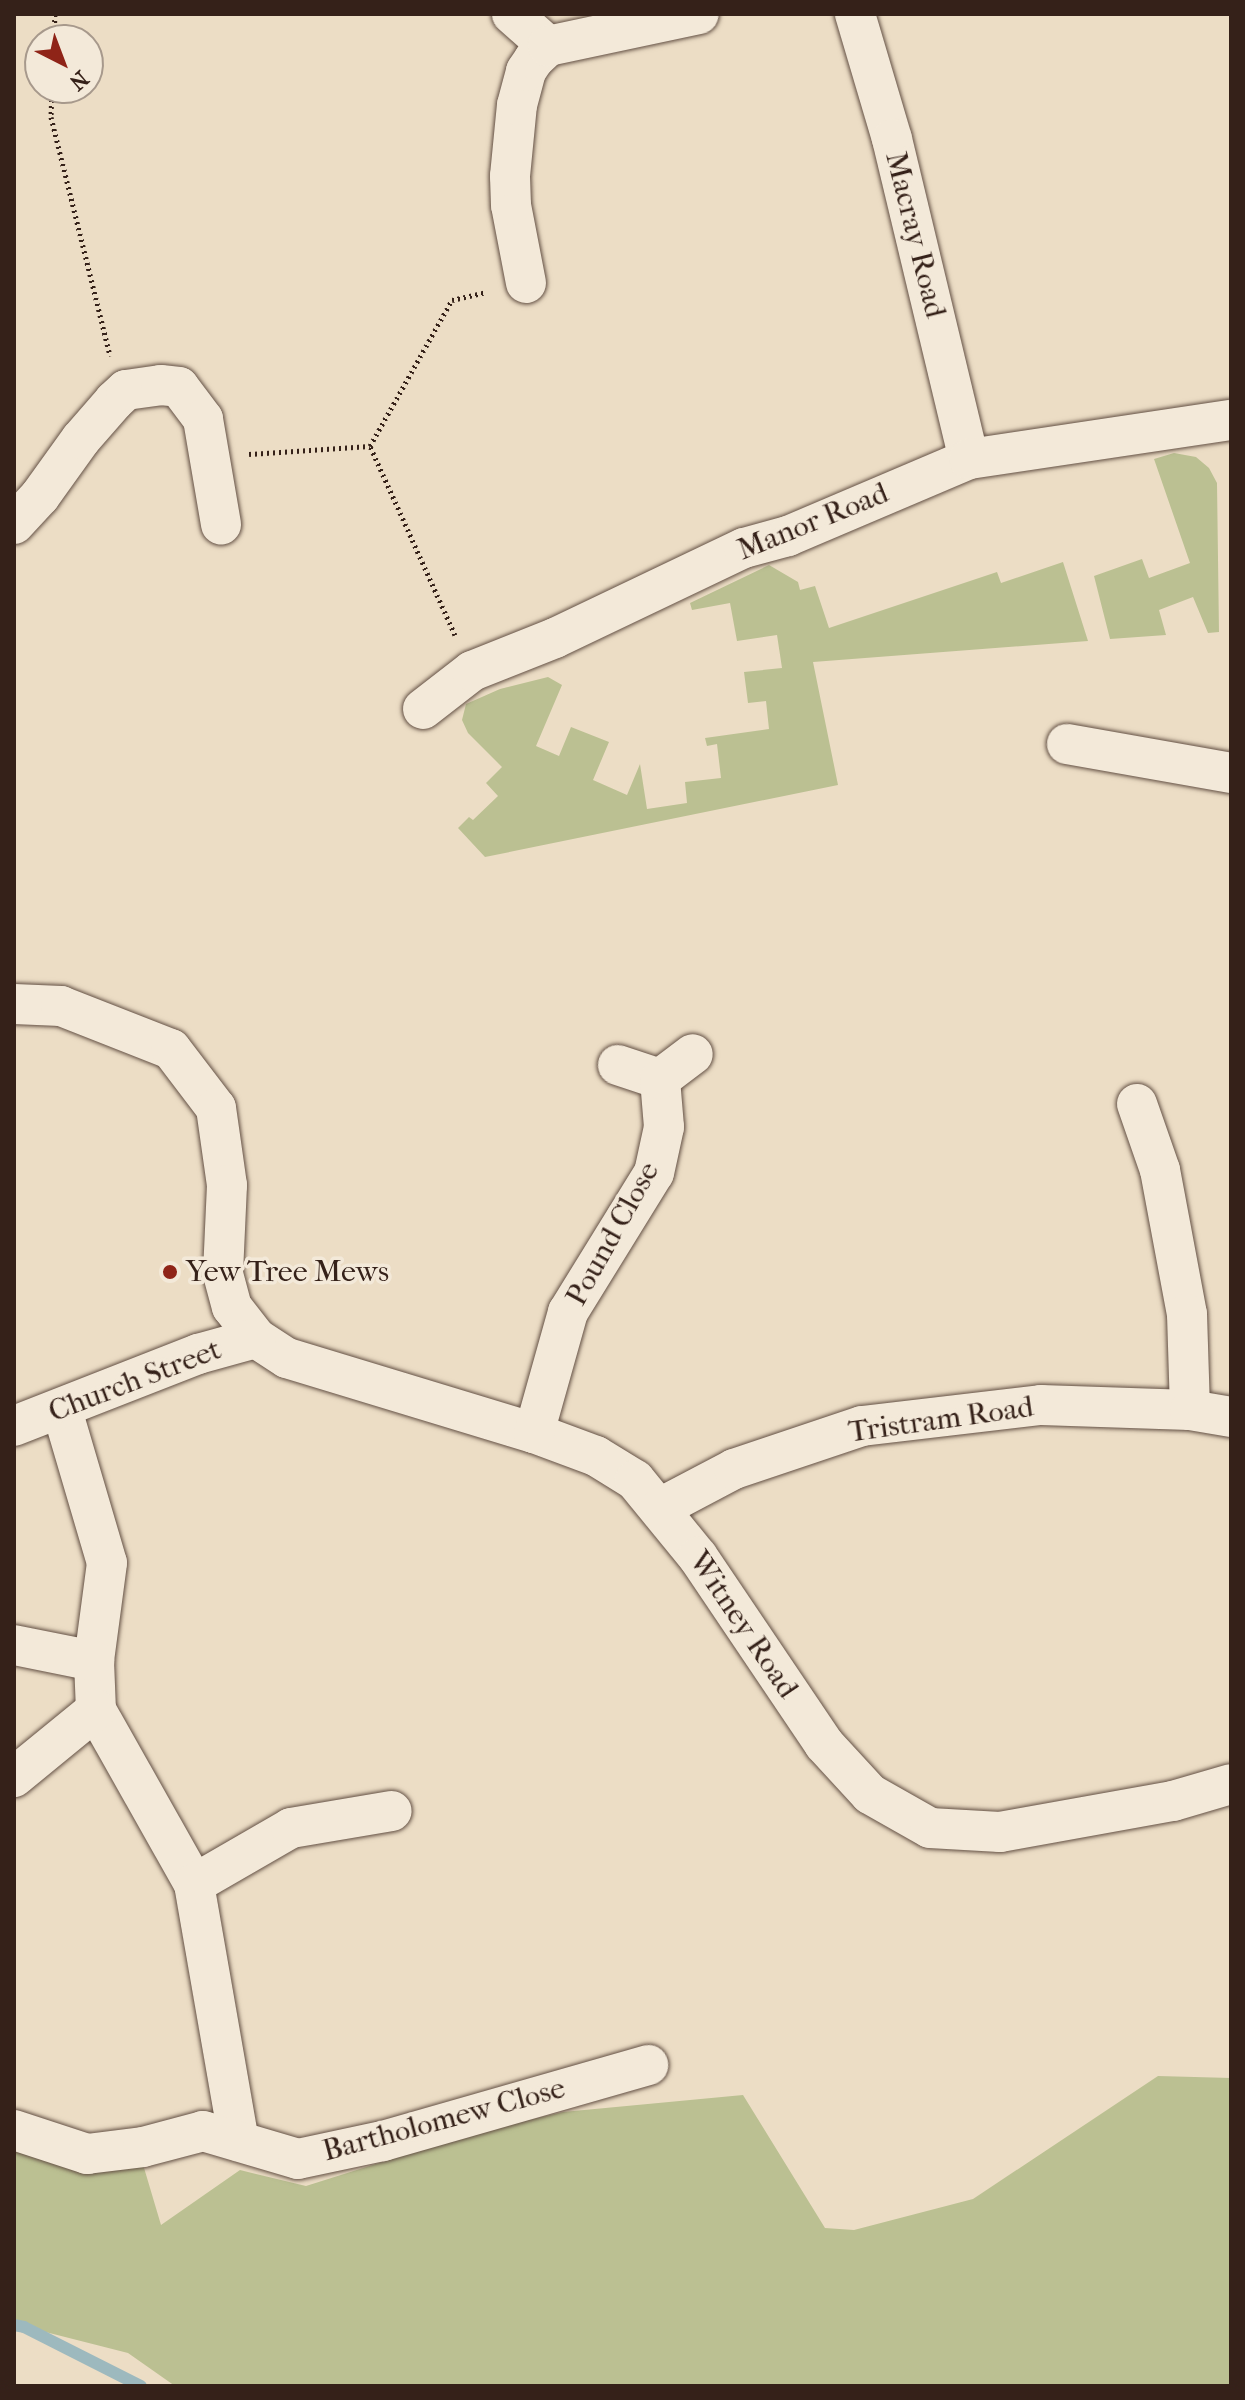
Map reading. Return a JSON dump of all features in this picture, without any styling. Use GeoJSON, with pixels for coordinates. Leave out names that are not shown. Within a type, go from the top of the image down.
{"type":"FeatureCollection","features":[{"type":"Feature","properties":{"kind":"street"},"geometry":{"type":"LineString","coordinates":[[512,14],[548,46]]}},
{"type":"Feature","properties":{"kind":"street"},"geometry":{"type":"LineString","coordinates":[[526,283],[511,205],[512,140],[526,71],[548,46],[699,14]]}},
{"type":"Feature","properties":{"kind":"street","name":"Macray Road"},"geometry":{"type":"LineString","coordinates":[[855,14],[892,139],[969,459]]}},
{"type":"Feature","properties":{"kind":"street"},"geometry":{"type":"LineString","coordinates":[[14,524],[40,496],[81,439],[126,390],[161,385],[179,387],[203,419],[212,456],[221,524]]}},
{"type":"Feature","properties":{"kind":"street","name":"Manor Road"},"geometry":{"type":"LineString","coordinates":[[423,709],[472,671],[555,638],[744,548],[788,536],[969,459],[1231,420]]}},
{"type":"Feature","properties":{"kind":"street"},"geometry":{"type":"LineString","coordinates":[[1067,744],[1231,773]]}},
{"type":"Feature","properties":{"kind":"street"},"geometry":{"type":"LineString","coordinates":[[14,1004],[61,1006],[171,1049],[216,1108],[227,1185],[223,1274],[232,1307],[256,1338]]}},
{"type":"Feature","properties":{"kind":"street"},"geometry":{"type":"LineString","coordinates":[[618,1065],[660,1079],[693,1054]]}},
{"type":"Feature","properties":{"kind":"street","name":"Pound Close"},"geometry":{"type":"LineString","coordinates":[[534,1433],[568,1312],[654,1173],[664,1127],[660,1079]]}},
{"type":"Feature","properties":{"kind":"street"},"geometry":{"type":"LineString","coordinates":[[1137,1104],[1160,1170],[1187,1314],[1190,1410]]}},
{"type":"Feature","properties":{"kind":"street","name":"Church Street"},"geometry":{"type":"LineString","coordinates":[[14,1426],[62,1410],[198,1354],[256,1338]]}},
{"type":"Feature","properties":{"kind":"street","name":"Witney Road"},"geometry":{"type":"LineString","coordinates":[[256,1338],[287,1358],[534,1433],[596,1456],[635,1480],[698,1557],[824,1744],[870,1794],[930,1828],[1000,1832],[1173,1801],[1231,1784]]}},
{"type":"Feature","properties":{"kind":"street","name":"Tristram Road"},"geometry":{"type":"LineString","coordinates":[[660,1508],[734,1469],[862,1426],[1041,1405],[1190,1410],[1231,1417]]}},
{"type":"Feature","properties":{"kind":"street"},"geometry":{"type":"LineString","coordinates":[[62,1410],[107,1563],[94,1661],[96,1710],[194,1884],[239,2141]]}},
{"type":"Feature","properties":{"kind":"street"},"geometry":{"type":"LineString","coordinates":[[14,1645],[94,1661]]}},
{"type":"Feature","properties":{"kind":"street"},"geometry":{"type":"LineString","coordinates":[[14,1777],[96,1710]]}},
{"type":"Feature","properties":{"kind":"street"},"geometry":{"type":"LineString","coordinates":[[194,1884],[291,1828],[392,1811]]}},
{"type":"Feature","properties":{"kind":"street","name":"Bartholomew Close"},"geometry":{"type":"LineString","coordinates":[[14,2130],[87,2154],[143,2147],[203,2131],[298,2159],[383,2141],[648,2065]]}},
{"type":"Feature","properties":{"kind":"path"},"geometry":{"type":"LineString","coordinates":[[51,104],[51,117],[111,357],[126,390]]}},
{"type":"Feature","properties":{"kind":"path"},"geometry":{"type":"LineString","coordinates":[[370,446],[452,300],[526,283]]}},
{"type":"Feature","properties":{"kind":"path"},"geometry":{"type":"LineString","coordinates":[[212,456],[370,446]]}},
{"type":"Feature","properties":{"kind":"path"},"geometry":{"type":"LineString","coordinates":[[370,446],[472,671]]}},
{"type":"Feature","properties":{"kind":"green space"},"geometry":{"type":"Polygon","coordinates":[[[1174,453],[1196,457],[1209,468],[1217,483],[1219,632],[1208,633],[1193,597],[1159,610],[1166,635],[1110,639],[1094,576],[1142,559],[1149,578],[1190,563],[1154,459],[1174,453]]]}},
{"type":"Feature","properties":{"kind":"green space"},"geometry":{"type":"Polygon","coordinates":[[[1063,562],[1088,641],[813,662],[838,785],[485,857],[458,828],[469,817],[473,820],[498,796],[486,783],[502,767],[468,733],[462,720],[466,704],[500,689],[548,677],[562,685],[536,746],[559,756],[571,727],[609,742],[593,780],[627,795],[640,764],[647,809],[687,803],[685,782],[721,778],[717,744],[707,746],[705,738],[769,729],[766,701],[748,703],[744,672],[782,668],[777,635],[737,641],[730,603],[692,610],[690,603],[769,565],[798,582],[800,590],[815,586],[829,628],[997,572],[1001,583],[1063,562]]]}},
{"type":"Feature","properties":{"kind":"green space"},"geometry":{"type":"Polygon","coordinates":[[[1158,2076],[1231,2078],[1231,2386],[175,2386],[128,2353],[14,2324],[14,2151],[142,2161],[161,2225],[240,2170],[306,2186],[477,2132],[563,2112],[743,2095],[825,2228],[854,2230],[973,2199],[1158,2076]]]}},
{"type":"Feature","properties":{"kind":"waterway"},"geometry":{"type":"LineString","coordinates":[[14,2325],[24,2327],[141,2386]]}},
{"type":"Feature","properties":{"kind":"place","name":"Yew Tree Mews"},"geometry":{"type":"Point","coordinates":[170,1272]}}]}
